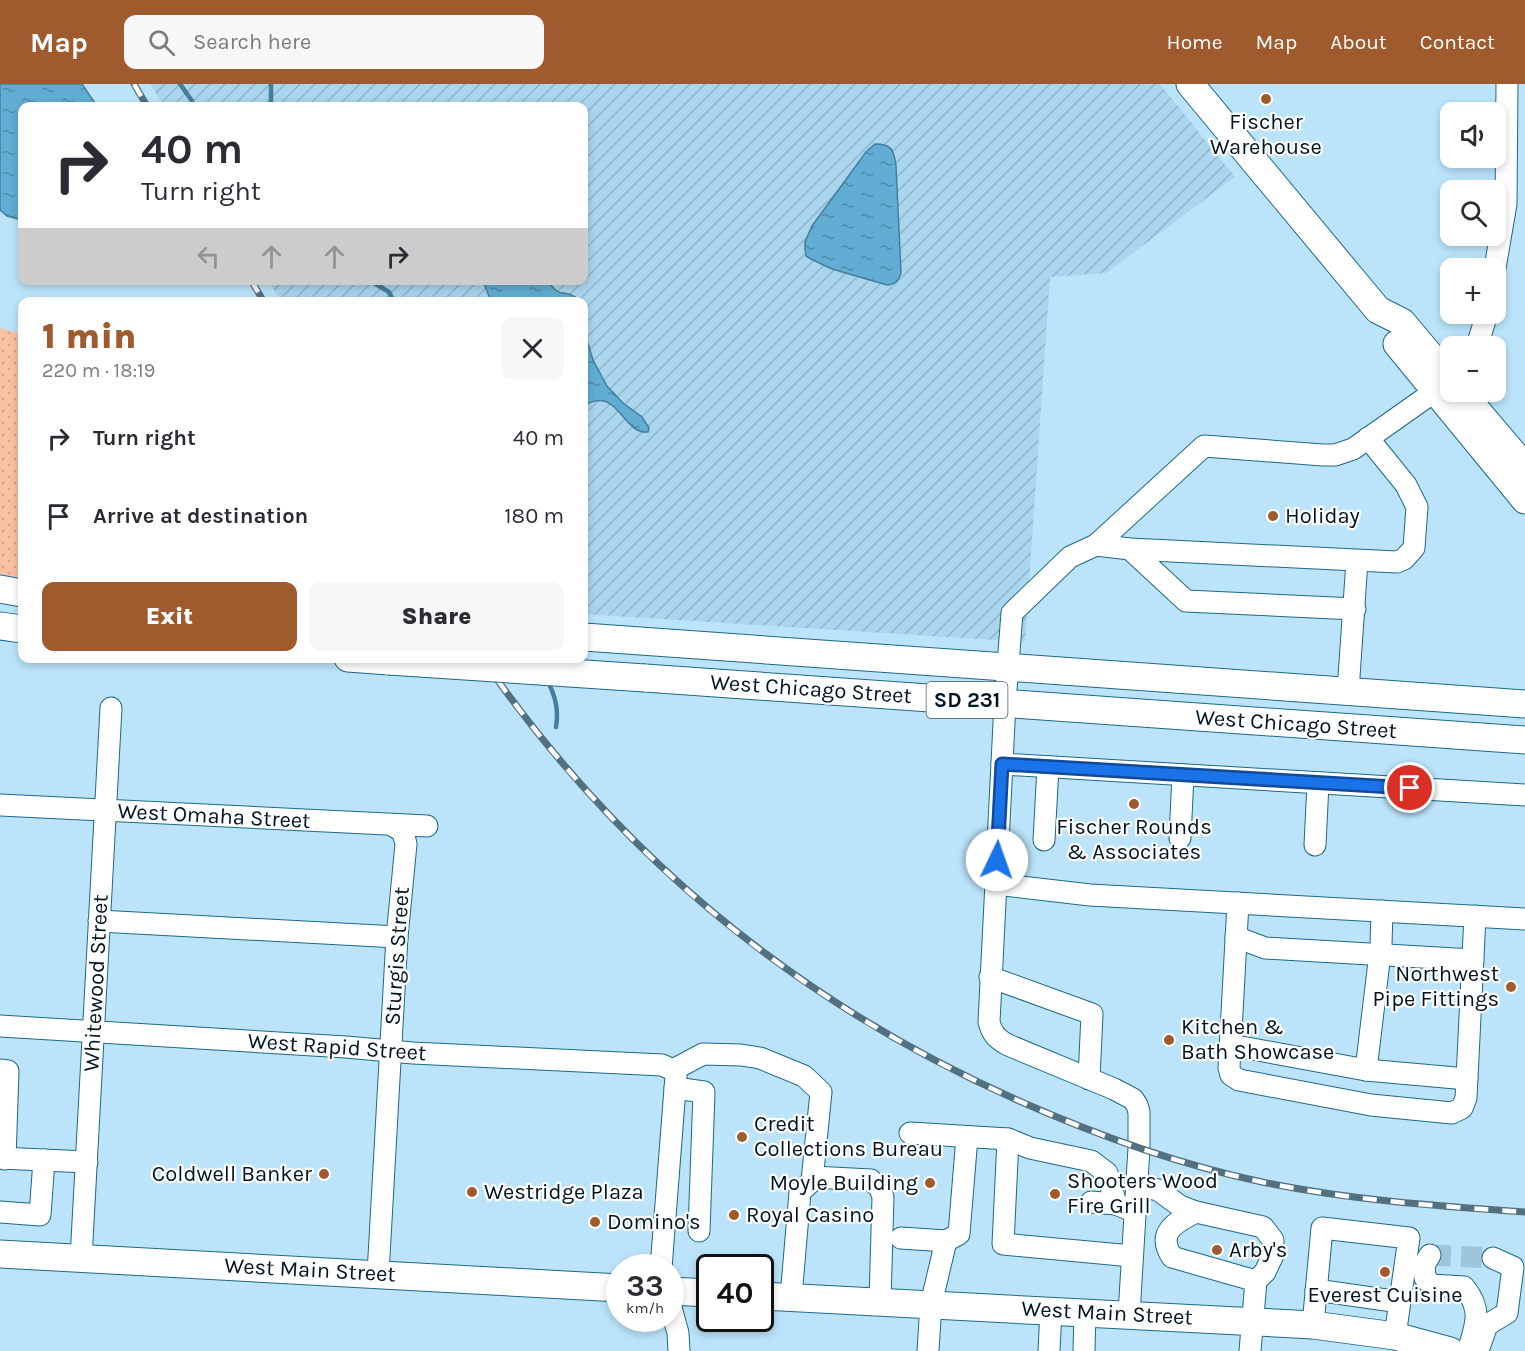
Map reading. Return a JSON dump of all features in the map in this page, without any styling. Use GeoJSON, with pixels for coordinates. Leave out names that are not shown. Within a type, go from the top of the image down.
{"type":"FeatureCollection","features":[{"type":"Feature","properties":{"kind":"main road"},"geometry":{"type":"LineString","coordinates":[[1190,84],[1378,310],[1381,325],[1440,376]]}},
{"type":"Feature","properties":{"kind":"main road"},"geometry":{"type":"LineString","coordinates":[[1461,402],[1524,496]]}},
{"type":"Feature","properties":{"kind":"main road"},"geometry":{"type":"LineString","coordinates":[[1466,402],[1525,467]]}},
{"type":"Feature","properties":{"kind":"main road"},"geometry":{"type":"LineString","coordinates":[[0,589],[18,592]]}},
{"type":"Feature","properties":{"kind":"main road"},"geometry":{"type":"LineString","coordinates":[[0,626],[18,628]]}},
{"type":"Feature","properties":{"kind":"main road","name":"West Chicago Street"},"geometry":{"type":"LineString","coordinates":[[588,637],[1007,666],[1110,676],[1348,687],[1525,704]]}},
{"type":"Feature","properties":{"kind":"main road","name":"West Chicago Street"},"geometry":{"type":"LineString","coordinates":[[405,663],[1525,740]]}},
{"type":"Feature","properties":{"kind":"main road"},"geometry":{"type":"LineString","coordinates":[[1110,676],[1202,672],[1348,687],[1525,694]]}},
{"type":"Feature","properties":{"kind":"main road"},"geometry":{"type":"LineString","coordinates":[[1005,703],[1011,694],[1022,686],[1038,681],[1110,686],[1173,678]]}},
{"type":"Feature","properties":{"kind":"main road","name":"West Main Street"},"geometry":{"type":"LineString","coordinates":[[0,1254],[606,1287]]}},
{"type":"Feature","properties":{"kind":"main road","name":"West Main Street"},"geometry":{"type":"LineString","coordinates":[[774,1296],[1313,1325],[1450,1351]]}},
{"type":"Feature","properties":{"kind":"street"},"geometry":{"type":"LineString","coordinates":[[1497,258],[1506,204],[1507,84]]}},
{"type":"Feature","properties":{"kind":"street"},"geometry":{"type":"LineString","coordinates":[[1125,1208],[1136,1185],[1139,1122],[1137,1105],[1133,1099],[997,1039],[991,1031],[989,1022],[1007,666],[1012,613],[1070,557],[1096,545],[1204,446],[1335,455],[1353,449],[1440,391]]}},
{"type":"Feature","properties":{"kind":"street"},"geometry":{"type":"LineString","coordinates":[[1096,545],[1130,549],[1397,562],[1410,554],[1414,548],[1417,507],[1396,473],[1368,438]]}},
{"type":"Feature","properties":{"kind":"street"},"geometry":{"type":"LineString","coordinates":[[1130,549],[1186,601],[1355,609]]}},
{"type":"Feature","properties":{"kind":"street"},"geometry":{"type":"LineString","coordinates":[[1348,687],[1357,561]]}},
{"type":"Feature","properties":{"kind":"street","name":"Whitewood Street"},"geometry":{"type":"LineString","coordinates":[[81,1259],[111,708]]}},
{"type":"Feature","properties":{"kind":"street"},"geometry":{"type":"LineString","coordinates":[[1002,764],[1525,795]]}},
{"type":"Feature","properties":{"kind":"street"},"geometry":{"type":"LineString","coordinates":[[1044,840],[1048,767]]}},
{"type":"Feature","properties":{"kind":"street"},"geometry":{"type":"LineString","coordinates":[[1180,838],[1183,775]]}},
{"type":"Feature","properties":{"kind":"street"},"geometry":{"type":"LineString","coordinates":[[1315,845],[1318,783]]}},
{"type":"Feature","properties":{"kind":"street","name":"West Omaha Street"},"geometry":{"type":"LineString","coordinates":[[0,805],[427,826]]}},
{"type":"Feature","properties":{"kind":"street","name":"Sturgis Street"},"geometry":{"type":"LineString","coordinates":[[378,1274],[397,937],[406,844],[403,832],[392,825]]}},
{"type":"Feature","properties":{"kind":"street"},"geometry":{"type":"LineString","coordinates":[[996,884],[1090,894],[1525,919]]}},
{"type":"Feature","properties":{"kind":"street"},"geometry":{"type":"LineString","coordinates":[[1238,903],[1229,1068],[1232,1075],[1239,1080],[1371,1105],[1452,1113],[1462,1108],[1466,1098],[1475,916]]}},
{"type":"Feature","properties":{"kind":"street"},"geometry":{"type":"LineString","coordinates":[[1366,1070],[1380,955],[1382,911]]}},
{"type":"Feature","properties":{"kind":"street"},"geometry":{"type":"LineString","coordinates":[[99,921],[397,937]]}},
{"type":"Feature","properties":{"kind":"street"},"geometry":{"type":"LineString","coordinates":[[1236,937],[1265,948],[1473,960]]}},
{"type":"Feature","properties":{"kind":"street"},"geometry":{"type":"LineString","coordinates":[[990,977],[1092,1014],[1089,1079]]}},
{"type":"Feature","properties":{"kind":"street","name":"West Rapid Street"},"geometry":{"type":"LineString","coordinates":[[0,1026],[390,1052],[662,1065],[674,1079],[704,1092],[700,1193]]}},
{"type":"Feature","properties":{"kind":"street"},"geometry":{"type":"LineString","coordinates":[[1231,1045],[1366,1070],[1467,1079]]}},
{"type":"Feature","properties":{"kind":"street"},"geometry":{"type":"LineString","coordinates":[[662,1254],[674,1079],[703,1054],[741,1054],[760,1058],[804,1076],[821,1092],[813,1177],[812,1181],[800,1192],[791,1297]]}},
{"type":"Feature","properties":{"kind":"street"},"geometry":{"type":"LineString","coordinates":[[0,1070],[8,1071],[2,1159],[87,1162]]}},
{"type":"Feature","properties":{"kind":"street"},"geometry":{"type":"LineString","coordinates":[[910,1133],[1008,1139],[1030,1148],[1092,1161],[1107,1173],[1125,1208],[1132,1256],[1129,1315]]}},
{"type":"Feature","properties":{"kind":"street"},"geometry":{"type":"LineString","coordinates":[[901,1238],[946,1241],[959,1234],[967,1137]]}},
{"type":"Feature","properties":{"kind":"street"},"geometry":{"type":"LineString","coordinates":[[1008,1139],[1003,1244],[1132,1256]]}},
{"type":"Feature","properties":{"kind":"street"},"geometry":{"type":"LineString","coordinates":[[0,1212],[40,1215],[44,1161]]}},
{"type":"Feature","properties":{"kind":"street"},"geometry":{"type":"LineString","coordinates":[[813,1177],[871,1180],[880,1188],[883,1197],[880,1301]]}},
{"type":"Feature","properties":{"kind":"street"},"geometry":{"type":"LineString","coordinates":[[1136,1185],[1158,1190],[1180,1206],[1196,1212],[1263,1227],[1273,1240],[1273,1255],[1265,1272],[1256,1281],[1250,1351]]}},
{"type":"Feature","properties":{"kind":"street"},"geometry":{"type":"LineString","coordinates":[[666,1192],[700,1193],[699,1231]]}},
{"type":"Feature","properties":{"kind":"street"},"geometry":{"type":"LineString","coordinates":[[1091,1202],[1125,1208]]}},
{"type":"Feature","properties":{"kind":"street"},"geometry":{"type":"LineString","coordinates":[[1196,1212],[1176,1221],[1167,1234],[1166,1248],[1172,1257],[1256,1281]]}},
{"type":"Feature","properties":{"kind":"street"},"geometry":{"type":"LineString","coordinates":[[1313,1325],[1322,1228],[1409,1238],[1400,1302],[1384,1340]]}},
{"type":"Feature","properties":{"kind":"street"},"geometry":{"type":"LineString","coordinates":[[928,1351],[931,1304],[946,1241]]}},
{"type":"Feature","properties":{"kind":"street"},"geometry":{"type":"LineString","coordinates":[[1430,1255],[1424,1265],[1425,1278],[1432,1285],[1464,1287],[1473,1298],[1477,1321],[1468,1351]]}},
{"type":"Feature","properties":{"kind":"street"},"geometry":{"type":"LineString","coordinates":[[1478,1351],[1487,1325],[1507,1313],[1513,1267],[1493,1258]]}},
{"type":"Feature","properties":{"kind":"street"},"geometry":{"type":"LineString","coordinates":[[1316,1290],[1400,1302]]}},
{"type":"Feature","properties":{"kind":"street"},"geometry":{"type":"LineString","coordinates":[[1049,1351],[1051,1310]]}},
{"type":"Feature","properties":{"kind":"street"},"geometry":{"type":"LineString","coordinates":[[1084,1351],[1085,1312]]}},
{"type":"Feature","properties":{"kind":"street"},"geometry":{"type":"LineString","coordinates":[[678,1332],[679,1351]]}},
{"type":"Feature","properties":{"kind":"shaded area"},"geometry":{"type":"Polygon","coordinates":[[[150,84],[1160,84],[1235,177],[1106,273],[1050,277],[1025,642],[588,614],[588,297],[278,297],[271,285],[588,285],[588,102],[161,102],[150,84]]]}},
{"type":"Feature","properties":{"kind":"shaded area"},"geometry":{"type":"Polygon","coordinates":[[[0,328],[18,333],[18,577],[0,574],[0,328]]]}},
{"type":"Feature","properties":{"kind":"water"},"geometry":{"type":"Polygon","coordinates":[[[0,84],[82,84],[94,102],[18,102],[18,219],[7,216],[0,210],[0,84]]]}},
{"type":"Feature","properties":{"kind":"water"},"geometry":{"type":"Polygon","coordinates":[[[875,144],[885,145],[891,149],[896,166],[901,273],[896,282],[887,285],[832,269],[806,256],[805,249],[805,242],[812,226],[866,152],[875,144]]]}},
{"type":"Feature","properties":{"kind":"water"},"geometry":{"type":"Polygon","coordinates":[[[485,285],[551,285],[559,292],[575,297],[489,297],[485,285]]]}},
{"type":"Feature","properties":{"kind":"water"},"geometry":{"type":"Polygon","coordinates":[[[588,344],[593,360],[607,386],[623,403],[642,417],[649,428],[648,432],[639,431],[632,426],[612,405],[605,401],[595,401],[588,404],[588,344]]]}},
{"type":"Feature","properties":{"kind":"waterway"},"geometry":{"type":"LineString","coordinates":[[180,84],[192,102]]}},
{"type":"Feature","properties":{"kind":"waterway"},"geometry":{"type":"LineString","coordinates":[[271,84],[271,102]]}},
{"type":"Feature","properties":{"kind":"waterway"},"geometry":{"type":"LineString","coordinates":[[377,285],[389,292],[392,297]]}},
{"type":"Feature","properties":{"kind":"waterway"},"geometry":{"type":"LineString","coordinates":[[547,680],[556,702],[556,727]]}},
{"type":"Feature","properties":{"kind":"tunnel"},"geometry":{"type":"LineString","coordinates":[[1430,1255],[1493,1258]]}},
{"type":"Feature","properties":{"kind":"railway"},"geometry":{"type":"LineString","coordinates":[[134,84],[145,102]]}},
{"type":"Feature","properties":{"kind":"railway"},"geometry":{"type":"LineString","coordinates":[[254,285],[261,297]]}},
{"type":"Feature","properties":{"kind":"railway"},"geometry":{"type":"LineString","coordinates":[[486,663],[535,730],[592,797],[653,859],[718,917],[787,970],[860,1018],[936,1061],[1017,1100],[1077,1125],[1137,1147],[1230,1175],[1360,1198],[1525,1212]]}},
{"type":"Feature","properties":{"kind":"place","name":"Fischer Warehouse"},"geometry":{"type":"Point","coordinates":[1266,99]}},
{"type":"Feature","properties":{"kind":"place","name":"Holiday"},"geometry":{"type":"Point","coordinates":[1273,516]}},
{"type":"Feature","properties":{"kind":"place","name":"Fischer Rounds & Associates"},"geometry":{"type":"Point","coordinates":[1134,804]}},
{"type":"Feature","properties":{"kind":"place","name":"Northwest Pipe Fittings"},"geometry":{"type":"Point","coordinates":[1511,987]}},
{"type":"Feature","properties":{"kind":"place","name":"Kitchen & Bath Showcase"},"geometry":{"type":"Point","coordinates":[1169,1040]}},
{"type":"Feature","properties":{"kind":"place","name":"Credit Collections Bureau"},"geometry":{"type":"Point","coordinates":[742,1137]}},
{"type":"Feature","properties":{"kind":"place","name":"Coldwell Banker"},"geometry":{"type":"Point","coordinates":[324,1174]}},
{"type":"Feature","properties":{"kind":"place","name":"Moyle Building"},"geometry":{"type":"Point","coordinates":[930,1183]}},
{"type":"Feature","properties":{"kind":"place","name":"Westridge Plaza"},"geometry":{"type":"Point","coordinates":[472,1192]}},
{"type":"Feature","properties":{"kind":"place","name":"Shooters Wood Fire Grill"},"geometry":{"type":"Point","coordinates":[1055,1194]}},
{"type":"Feature","properties":{"kind":"place","name":"Royal Casino"},"geometry":{"type":"Point","coordinates":[734,1215]}},
{"type":"Feature","properties":{"kind":"place","name":"Domino's"},"geometry":{"type":"Point","coordinates":[595,1222]}},
{"type":"Feature","properties":{"kind":"place","name":"Arby's"},"geometry":{"type":"Point","coordinates":[1217,1250]}},
{"type":"Feature","properties":{"kind":"place","name":"Everest Cuisine"},"geometry":{"type":"Point","coordinates":[1385,1272]}},
{"type":"Feature","properties":{"kind":"route"},"geometry":{"type":"LineString","coordinates":[[997,860],[1002,764],[1410,788]]}}]}
